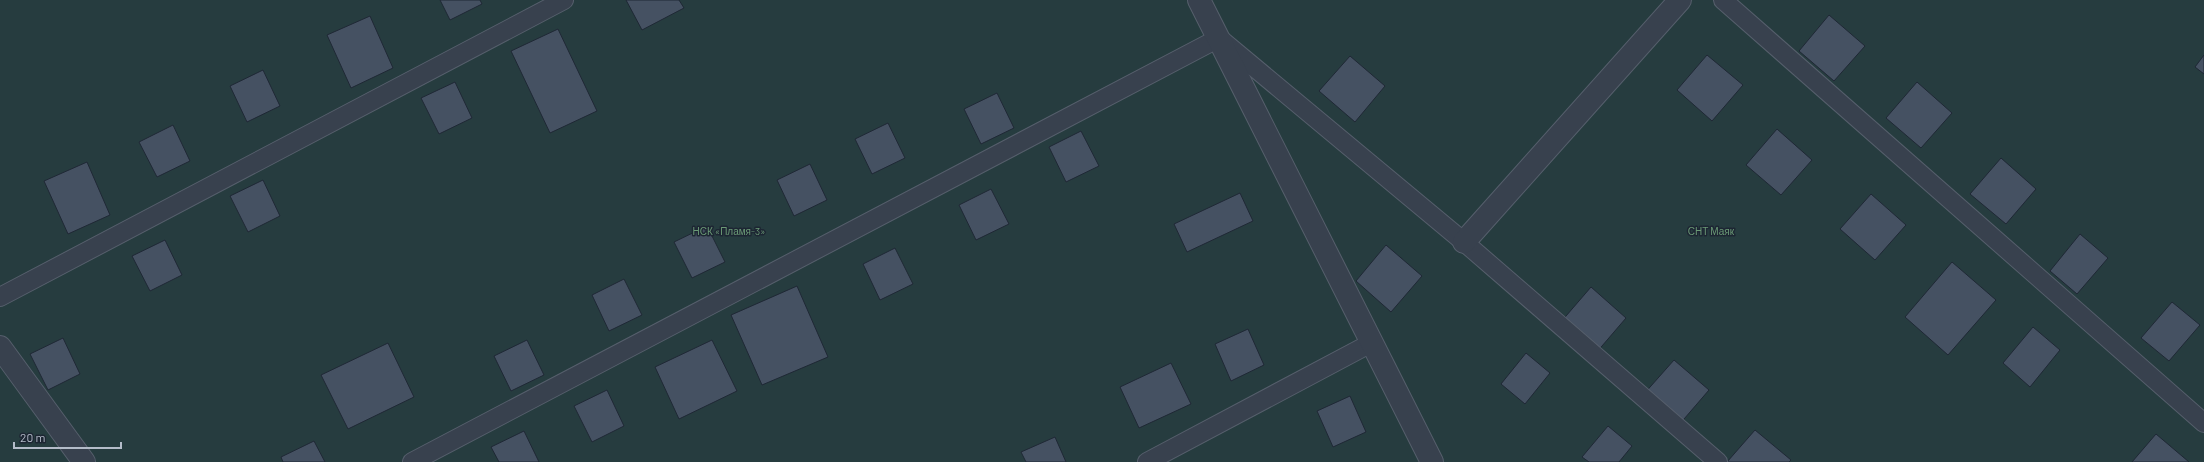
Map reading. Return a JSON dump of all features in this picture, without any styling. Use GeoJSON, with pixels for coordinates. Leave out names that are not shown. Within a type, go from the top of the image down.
{"type":"FeatureCollection","features":[{"type":"Feature","properties":{"kind":"street"},"geometry":{"type":"LineString","coordinates":[[1199,0],[1373,342],[1432,462]]}},
{"type":"Feature","properties":{"kind":"street"},"geometry":{"type":"LineString","coordinates":[[1464,242],[1680,0]]}},
{"type":"Feature","properties":{"kind":"street"},"geometry":{"type":"LineString","coordinates":[[0,347],[84,462]]}},
{"type":"Feature","properties":{"kind":"lane"},"geometry":{"type":"LineString","coordinates":[[0,297],[564,0]]}},
{"type":"Feature","properties":{"kind":"lane"},"geometry":{"type":"LineString","coordinates":[[1723,0],[2204,423]]}},
{"type":"Feature","properties":{"kind":"lane"},"geometry":{"type":"LineString","coordinates":[[412,462],[1219,38],[1464,242],[1718,462]]}},
{"type":"Feature","properties":{"kind":"lane"},"geometry":{"type":"LineString","coordinates":[[1147,462],[1373,342]]}},
{"type":"Feature","properties":{"kind":"green space","name":"НСК «Пламя-3»"},"geometry":{"type":"Polygon","coordinates":[[[0,0],[2204,0],[2204,462],[0,462],[0,0]]]}},
{"type":"Feature","properties":{"kind":"building"},"geometry":{"type":"Polygon","coordinates":[[[440,0],[480,0],[482,4],[450,20],[440,0]]]}},
{"type":"Feature","properties":{"kind":"building"},"geometry":{"type":"Polygon","coordinates":[[[626,0],[679,0],[684,8],[642,30],[626,0]]]}},
{"type":"Feature","properties":{"kind":"building"},"geometry":{"type":"Polygon","coordinates":[[[1829,15],[1865,46],[1834,81],[1799,51],[1829,15]]]}},
{"type":"Feature","properties":{"kind":"building"},"geometry":{"type":"Polygon","coordinates":[[[370,16],[393,68],[351,88],[327,35],[370,16]]]}},
{"type":"Feature","properties":{"kind":"building"},"geometry":{"type":"Polygon","coordinates":[[[558,29],[597,111],[550,133],[511,51],[558,29]]]}},
{"type":"Feature","properties":{"kind":"building"},"geometry":{"type":"Polygon","coordinates":[[[1707,55],[1743,85],[1712,121],[1677,90],[1707,55]]]}},
{"type":"Feature","properties":{"kind":"building"},"geometry":{"type":"Polygon","coordinates":[[[2204,55],[2204,74],[2195,67],[2204,55]]]}},
{"type":"Feature","properties":{"kind":"building"},"geometry":{"type":"Polygon","coordinates":[[[1350,56],[1385,86],[1355,122],[1319,91],[1350,56]]]}},
{"type":"Feature","properties":{"kind":"building"},"geometry":{"type":"Polygon","coordinates":[[[263,70],[280,106],[247,122],[230,86],[263,70]]]}},
{"type":"Feature","properties":{"kind":"building"},"geometry":{"type":"Polygon","coordinates":[[[455,82],[472,118],[439,134],[421,98],[455,82]]]}},
{"type":"Feature","properties":{"kind":"building"},"geometry":{"type":"Polygon","coordinates":[[[1917,82],[1952,113],[1921,148],[1886,118],[1917,82]]]}},
{"type":"Feature","properties":{"kind":"building"},"geometry":{"type":"Polygon","coordinates":[[[997,93],[1014,128],[981,144],[964,109],[997,93]]]}},
{"type":"Feature","properties":{"kind":"building"},"geometry":{"type":"Polygon","coordinates":[[[888,123],[905,158],[872,174],[855,139],[888,123]]]}},
{"type":"Feature","properties":{"kind":"building"},"geometry":{"type":"Polygon","coordinates":[[[173,125],[190,161],[157,177],[139,142],[173,125]]]}},
{"type":"Feature","properties":{"kind":"building"},"geometry":{"type":"Polygon","coordinates":[[[1777,129],[1812,160],[1781,195],[1746,165],[1777,129]]]}},
{"type":"Feature","properties":{"kind":"building"},"geometry":{"type":"Polygon","coordinates":[[[1081,131],[1099,166],[1066,182],[1049,147],[1081,131]]]}},
{"type":"Feature","properties":{"kind":"building"},"geometry":{"type":"Polygon","coordinates":[[[2001,158],[2036,189],[2006,224],[1970,194],[2001,158]]]}},
{"type":"Feature","properties":{"kind":"building"},"geometry":{"type":"Polygon","coordinates":[[[87,162],[110,215],[68,234],[44,181],[87,162]]]}},
{"type":"Feature","properties":{"kind":"building"},"geometry":{"type":"Polygon","coordinates":[[[810,164],[827,200],[794,216],[777,180],[810,164]]]}},
{"type":"Feature","properties":{"kind":"building"},"geometry":{"type":"Polygon","coordinates":[[[263,180],[280,216],[248,232],[230,196],[263,180]]]}},
{"type":"Feature","properties":{"kind":"building"},"geometry":{"type":"Polygon","coordinates":[[[991,189],[1009,224],[976,240],[959,205],[991,189]]]}},
{"type":"Feature","properties":{"kind":"building"},"geometry":{"type":"Polygon","coordinates":[[[1240,193],[1253,221],[1187,252],[1174,224],[1240,193]]]}},
{"type":"Feature","properties":{"kind":"building"},"geometry":{"type":"Polygon","coordinates":[[[1871,194],[1906,225],[1875,260],[1840,229],[1871,194]]]}},
{"type":"Feature","properties":{"kind":"building"},"geometry":{"type":"Polygon","coordinates":[[[707,226],[725,262],[692,278],[674,242],[707,226]]]}},
{"type":"Feature","properties":{"kind":"building"},"geometry":{"type":"Polygon","coordinates":[[[2080,234],[2108,258],[2077,294],[2050,271],[2080,234]]]}},
{"type":"Feature","properties":{"kind":"building"},"geometry":{"type":"Polygon","coordinates":[[[165,240],[182,275],[150,291],[132,256],[165,240]]]}},
{"type":"Feature","properties":{"kind":"building"},"geometry":{"type":"Polygon","coordinates":[[[1386,245],[1422,276],[1391,312],[1356,281],[1386,245]]]}},
{"type":"Feature","properties":{"kind":"building"},"geometry":{"type":"Polygon","coordinates":[[[895,248],[913,284],[880,300],[863,264],[895,248]]]}},
{"type":"Feature","properties":{"kind":"building"},"geometry":{"type":"Polygon","coordinates":[[[1952,262],[1996,300],[1948,355],[1905,317],[1952,262]]]}},
{"type":"Feature","properties":{"kind":"building"},"geometry":{"type":"Polygon","coordinates":[[[624,279],[642,315],[609,331],[592,295],[624,279]]]}},
{"type":"Feature","properties":{"kind":"building"},"geometry":{"type":"Polygon","coordinates":[[[797,286],[828,357],[762,385],[731,315],[797,286]]]}},
{"type":"Feature","properties":{"kind":"building"},"geometry":{"type":"Polygon","coordinates":[[[1591,287],[1626,318],[1596,353],[1560,323],[1591,287]]]}},
{"type":"Feature","properties":{"kind":"building"},"geometry":{"type":"Polygon","coordinates":[[[2172,302],[2200,325],[2169,361],[2141,338],[2172,302]]]}},
{"type":"Feature","properties":{"kind":"building"},"geometry":{"type":"Polygon","coordinates":[[[2033,327],[2060,350],[2030,387],[2003,363],[2033,327]]]}},
{"type":"Feature","properties":{"kind":"building"},"geometry":{"type":"Polygon","coordinates":[[[1248,329],[1264,365],[1231,381],[1215,344],[1248,329]]]}},
{"type":"Feature","properties":{"kind":"building"},"geometry":{"type":"Polygon","coordinates":[[[63,338],[80,374],[48,390],[30,354],[63,338]]]}},
{"type":"Feature","properties":{"kind":"building"},"geometry":{"type":"Polygon","coordinates":[[[527,340],[544,375],[511,391],[494,356],[527,340]]]}},
{"type":"Feature","properties":{"kind":"building"},"geometry":{"type":"Polygon","coordinates":[[[712,340],[737,391],[679,419],[655,367],[712,340]]]}},
{"type":"Feature","properties":{"kind":"building"},"geometry":{"type":"Polygon","coordinates":[[[388,343],[414,397],[348,429],[321,375],[388,343]]]}},
{"type":"Feature","properties":{"kind":"building"},"geometry":{"type":"Polygon","coordinates":[[[1526,353],[1550,373],[1525,404],[1501,384],[1526,353]]]}},
{"type":"Feature","properties":{"kind":"building"},"geometry":{"type":"Polygon","coordinates":[[[1674,360],[1709,390],[1678,426],[1643,395],[1674,360]]]}},
{"type":"Feature","properties":{"kind":"building"},"geometry":{"type":"Polygon","coordinates":[[[1171,363],[1191,404],[1139,428],[1120,387],[1171,363]]]}},
{"type":"Feature","properties":{"kind":"building"},"geometry":{"type":"Polygon","coordinates":[[[607,390],[624,426],[592,442],[574,406],[607,390]]]}},
{"type":"Feature","properties":{"kind":"building"},"geometry":{"type":"Polygon","coordinates":[[[1350,396],[1366,432],[1333,447],[1317,411],[1350,396]]]}},
{"type":"Feature","properties":{"kind":"building"},"geometry":{"type":"Polygon","coordinates":[[[1608,426],[1632,446],[1619,462],[1589,462],[1582,457],[1608,426]]]}},
{"type":"Feature","properties":{"kind":"building"},"geometry":{"type":"Polygon","coordinates":[[[1755,430],[1791,460],[1789,462],[1727,462],[1755,430]]]}},
{"type":"Feature","properties":{"kind":"building"},"geometry":{"type":"Polygon","coordinates":[[[524,431],[539,462],[499,462],[491,447],[524,431]]]}},
{"type":"Feature","properties":{"kind":"building"},"geometry":{"type":"Polygon","coordinates":[[[2156,434],[2189,462],[2132,462],[2156,434]]]}},
{"type":"Feature","properties":{"kind":"building"},"geometry":{"type":"Polygon","coordinates":[[[1055,437],[1066,462],[1026,462],[1021,452],[1055,437]]]}},
{"type":"Feature","properties":{"kind":"building"},"geometry":{"type":"Polygon","coordinates":[[[314,441],[325,462],[283,462],[281,457],[314,441]]]}},
{"type":"Feature","properties":{"kind":"park label","name":"СНТ Маяк"},"geometry":{"type":"Point","coordinates":[1711,231]}}]}
